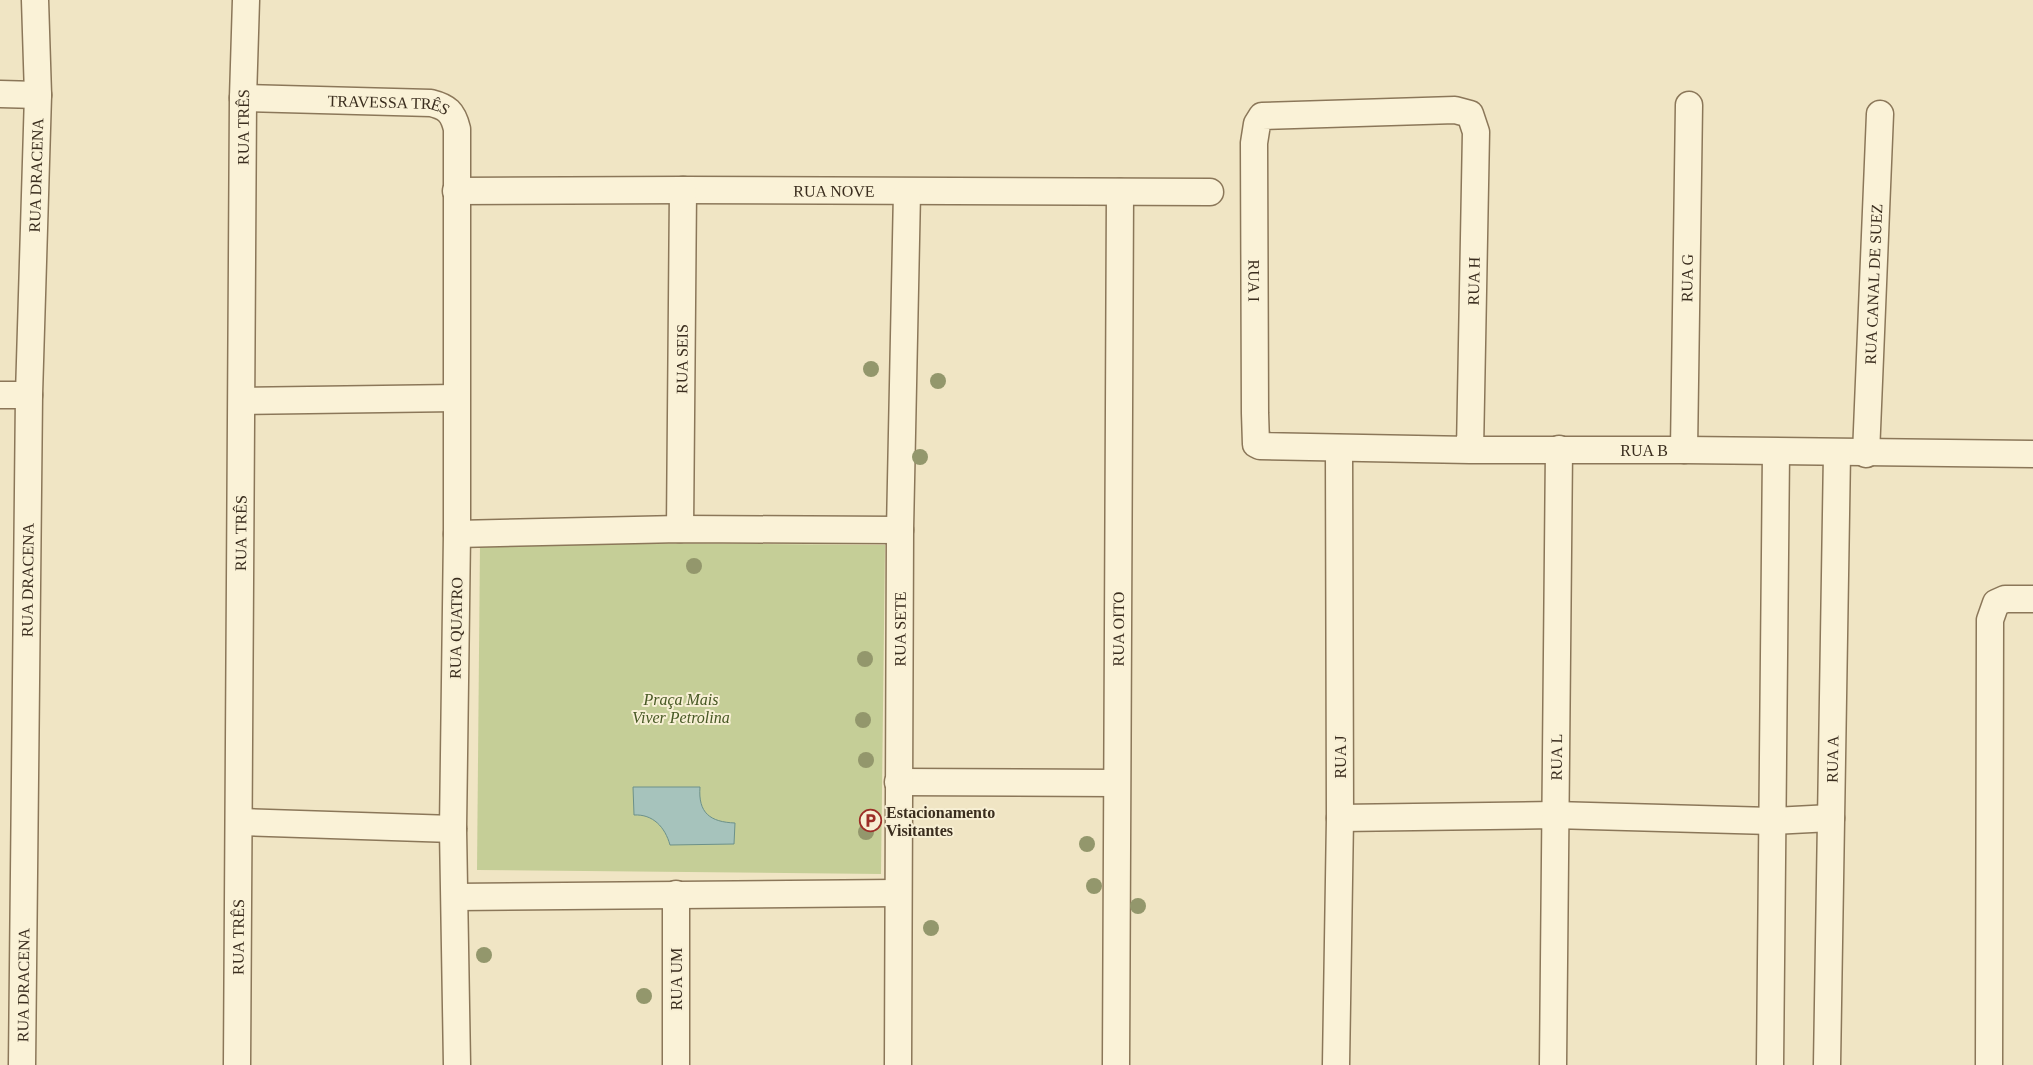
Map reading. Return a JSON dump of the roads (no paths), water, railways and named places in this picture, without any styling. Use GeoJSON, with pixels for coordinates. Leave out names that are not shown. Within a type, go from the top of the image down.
{"type":"FeatureCollection","features":[{"type":"Feature","properties":{"kind":"street","name":"RUA DRACENA"},"geometry":{"type":"LineString","coordinates":[[22,1065],[11,1028],[38,95],[35,0]]}},
{"type":"Feature","properties":{"kind":"street","name":"RUA TRÊS"},"geometry":{"type":"LineString","coordinates":[[238,1065],[243,98],[246,0]]}},
{"type":"Feature","properties":{"kind":"street"},"geometry":{"type":"LineString","coordinates":[[0,94],[38,95]]}},
{"type":"Feature","properties":{"kind":"street","name":"TRAVESSA TRÊS"},"geometry":{"type":"LineString","coordinates":[[243,98],[432,102],[445,107],[454,115],[457,128],[456,191]]}},
{"type":"Feature","properties":{"kind":"street","name":"RUA G"},"geometry":{"type":"LineString","coordinates":[[1684,450],[1689,105]]}},
{"type":"Feature","properties":{"kind":"street","name":"RUA I"},"geometry":{"type":"LineString","coordinates":[[1256,444],[1254,143],[1260,118],[1266,115],[1455,110],[1470,114]]}},
{"type":"Feature","properties":{"kind":"street","name":"RUA H"},"geometry":{"type":"LineString","coordinates":[[1470,114],[1476,132],[1470,450]]}},
{"type":"Feature","properties":{"kind":"street","name":"RUA CANAL DE SUEZ"},"geometry":{"type":"LineString","coordinates":[[1866,454],[1880,114]]}},
{"type":"Feature","properties":{"kind":"street","name":"RUA SEIS"},"geometry":{"type":"LineString","coordinates":[[680,529],[683,190]]}},
{"type":"Feature","properties":{"kind":"street","name":"RUA NOVE"},"geometry":{"type":"LineString","coordinates":[[456,191],[1210,192]]}},
{"type":"Feature","properties":{"kind":"street","name":"RUA QUATRO"},"geometry":{"type":"LineString","coordinates":[[456,191],[457,534],[453,829],[457,1065]]}},
{"type":"Feature","properties":{"kind":"street","name":"RUA SETE"},"geometry":{"type":"LineString","coordinates":[[898,1065],[897,892],[900,530],[908,192]]}},
{"type":"Feature","properties":{"kind":"street","name":"RUA OITO"},"geometry":{"type":"LineString","coordinates":[[1116,1065],[1120,192]]}},
{"type":"Feature","properties":{"kind":"street"},"geometry":{"type":"LineString","coordinates":[[0,394],[29,395]]}},
{"type":"Feature","properties":{"kind":"street"},"geometry":{"type":"LineString","coordinates":[[242,401],[456,398]]}},
{"type":"Feature","properties":{"kind":"street","name":"RUA B"},"geometry":{"type":"LineString","coordinates":[[1256,444],[1264,447],[1470,450],[1559,449],[1866,454],[2033,454]]}},
{"type":"Feature","properties":{"kind":"street","name":"RUA J"},"geometry":{"type":"LineString","coordinates":[[1336,1065],[1340,818],[1339,448]]}},
{"type":"Feature","properties":{"kind":"street","name":"RUA L"},"geometry":{"type":"LineString","coordinates":[[1553,1065],[1559,449]]}},
{"type":"Feature","properties":{"kind":"street"},"geometry":{"type":"LineString","coordinates":[[1770,1065],[1776,452]]}},
{"type":"Feature","properties":{"kind":"street","name":"RUA A"},"geometry":{"type":"LineString","coordinates":[[1827,1065],[1837,453]]}},
{"type":"Feature","properties":{"kind":"street"},"geometry":{"type":"LineString","coordinates":[[457,534],[680,529],[900,530]]}},
{"type":"Feature","properties":{"kind":"street"},"geometry":{"type":"LineString","coordinates":[[1989,1065],[1990,620],[1996,603],[2005,599],[2033,599]]}},
{"type":"Feature","properties":{"kind":"street"},"geometry":{"type":"LineString","coordinates":[[898,782],[1116,783]]}},
{"type":"Feature","properties":{"kind":"street"},"geometry":{"type":"LineString","coordinates":[[1340,818],[1554,815],[1771,821],[1831,818]]}},
{"type":"Feature","properties":{"kind":"street"},"geometry":{"type":"LineString","coordinates":[[239,822],[453,829]]}},
{"type":"Feature","properties":{"kind":"street"},"geometry":{"type":"LineString","coordinates":[[455,897],[897,892]]}},
{"type":"Feature","properties":{"kind":"street","name":"RUA UM"},"geometry":{"type":"LineString","coordinates":[[676,894],[676,1065]]}},
{"type":"Feature","properties":{"kind":"water"},"geometry":{"type":"Polygon","coordinates":[[[633,787],[700,787],[701,803],[707,814],[719,821],[735,823],[734,844],[670,845],[665,833],[657,823],[647,817],[634,815],[633,787]]]}},
{"type":"Feature","properties":{"kind":"place","name":"Estacionamento Visitantes"},"geometry":{"type":"Point","coordinates":[870,821]}},
{"type":"Feature","properties":{"kind":"park label","name":"Praça Mais Viver Petrolina"},"geometry":{"type":"Point","coordinates":[681,708]}}]}
